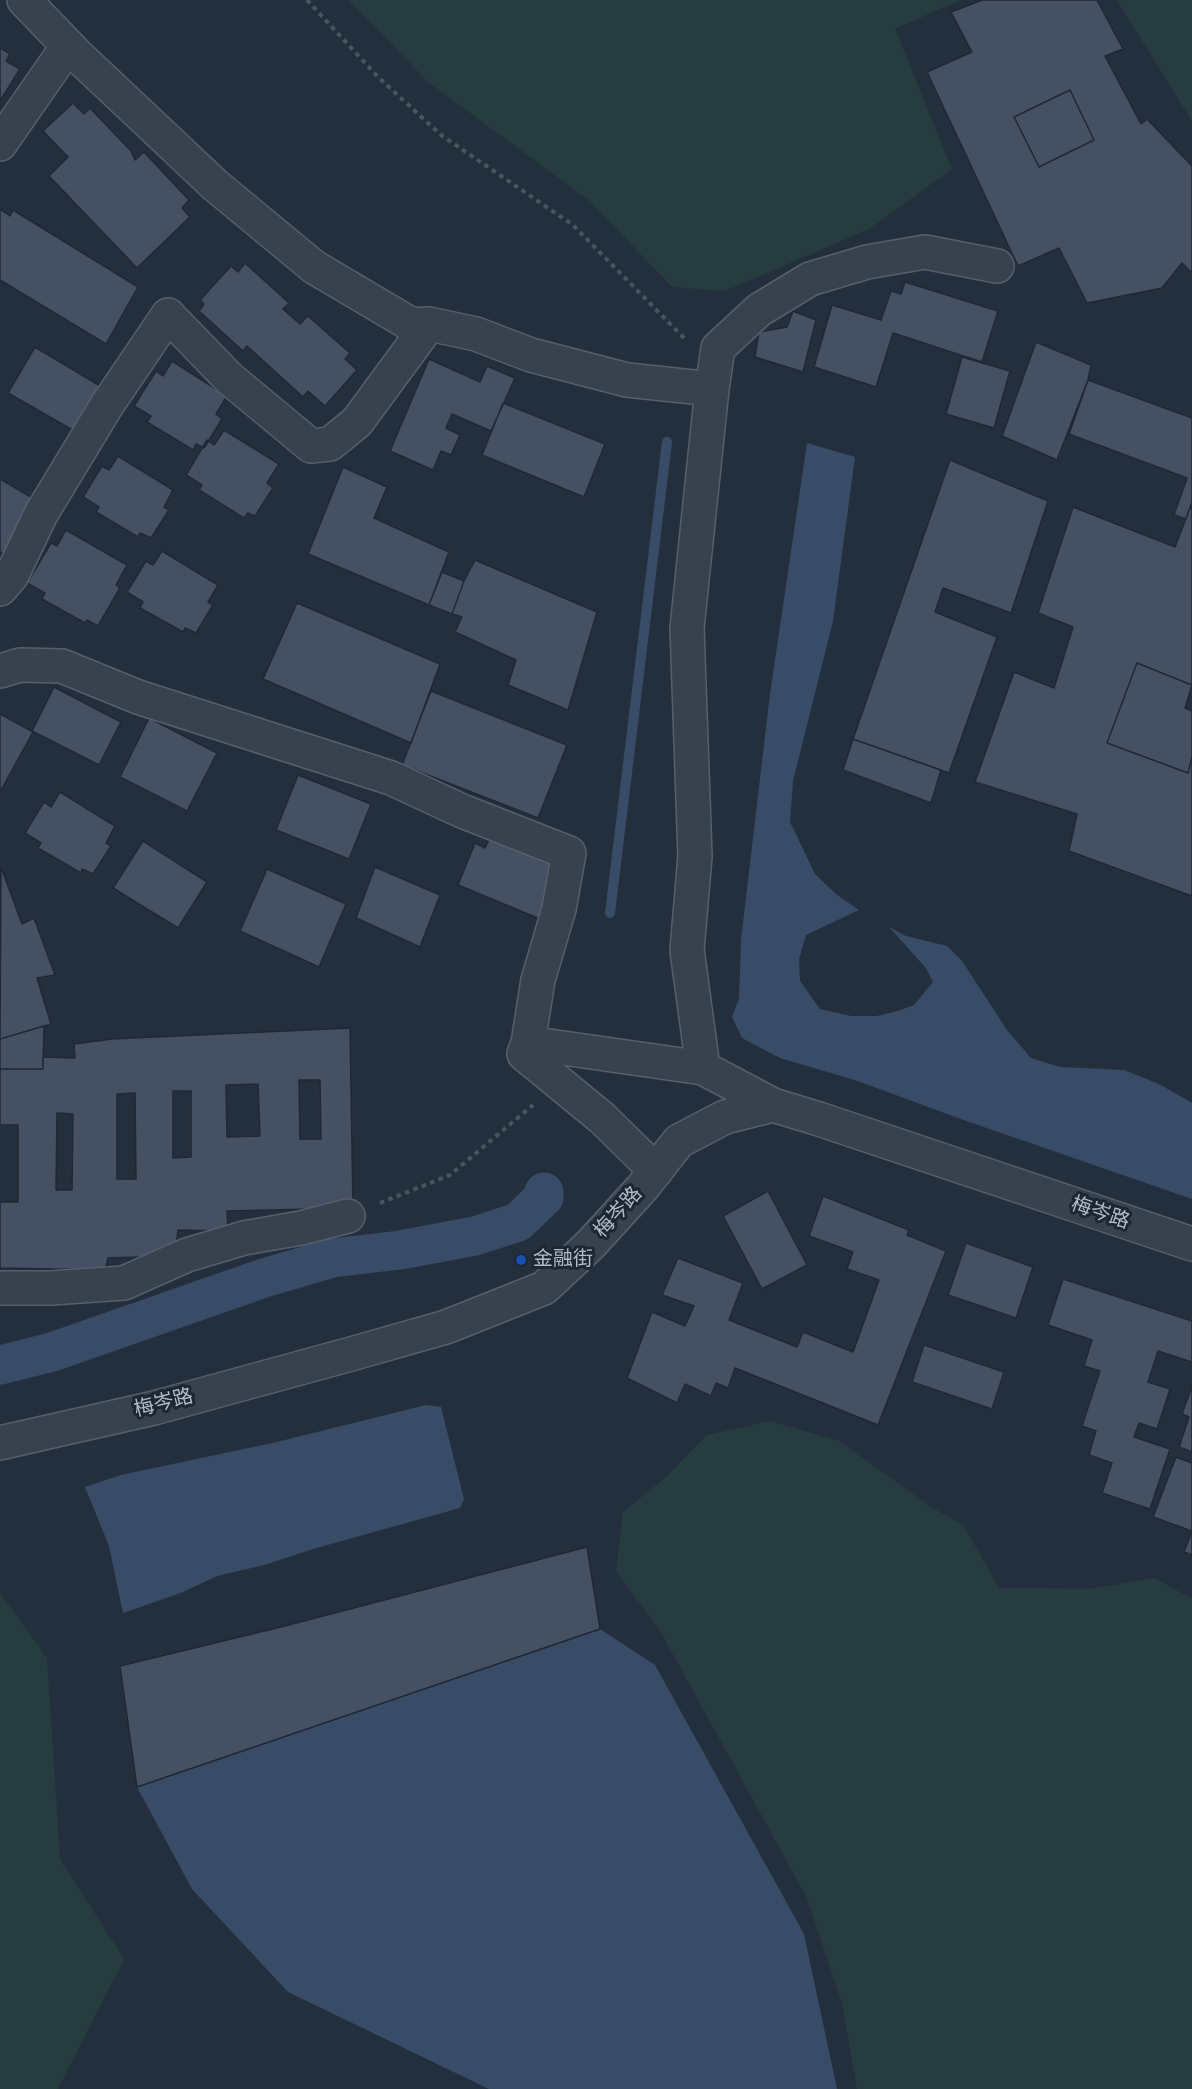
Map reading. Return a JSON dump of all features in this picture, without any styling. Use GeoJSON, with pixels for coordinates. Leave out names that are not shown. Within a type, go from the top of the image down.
{"type":"FeatureCollection","features":[{"type":"Feature","properties":{"kind":"street"},"geometry":{"type":"LineString","coordinates":[[24,0],[68,46],[215,185],[314,267],[412,325],[429,324],[476,334],[531,355],[627,380],[712,389]]}},
{"type":"Feature","properties":{"kind":"street"},"geometry":{"type":"LineString","coordinates":[[0,144],[68,46]]}},
{"type":"Feature","properties":{"kind":"street"},"geometry":{"type":"LineString","coordinates":[[703,1068],[687,950],[695,856],[687,628],[718,348],[759,310],[810,279],[867,262],[925,252],[997,266]]}},
{"type":"Feature","properties":{"kind":"street"},"geometry":{"type":"LineString","coordinates":[[0,589],[12,575],[41,514],[107,405],[168,315],[229,378],[311,446],[330,444],[357,422],[429,324]]}},
{"type":"Feature","properties":{"kind":"street"},"geometry":{"type":"LineString","coordinates":[[0,671],[20,665],[62,666],[138,697],[391,778],[462,811],[568,853],[559,909],[538,980],[524,1054],[602,1118],[656,1171]]}},
{"type":"Feature","properties":{"kind":"street"},"geometry":{"type":"LineString","coordinates":[[528,1042],[703,1068],[773,1106]]}},
{"type":"Feature","properties":{"kind":"street","name":"梅岑路"},"geometry":{"type":"LineString","coordinates":[[0,1443],[154,1408],[362,1351],[446,1327],[544,1288],[590,1245],[656,1171],[679,1141],[725,1117],[773,1106],[819,1119],[1192,1244]]}},
{"type":"Feature","properties":{"kind":"street"},"geometry":{"type":"LineString","coordinates":[[0,1288],[51,1288],[124,1283],[187,1255],[244,1238],[348,1216]]}},
{"type":"Feature","properties":{"kind":"path"},"geometry":{"type":"LineString","coordinates":[[306,0],[378,76],[441,135],[573,225],[687,341]]}},
{"type":"Feature","properties":{"kind":"path"},"geometry":{"type":"LineString","coordinates":[[348,1216],[450,1175],[559,1083]]}},
{"type":"Feature","properties":{"kind":"green space"},"geometry":{"type":"Polygon","coordinates":[[[349,0],[960,0],[895,29],[952,169],[869,229],[725,291],[672,287],[590,201],[428,82],[349,0]]]}},
{"type":"Feature","properties":{"kind":"green space"},"geometry":{"type":"Polygon","coordinates":[[[1117,0],[1192,0],[1192,121],[1118,2],[1117,0]]]}},
{"type":"Feature","properties":{"kind":"green space"},"geometry":{"type":"Polygon","coordinates":[[[770,1421],[839,1441],[931,1507],[964,1526],[999,1588],[1090,1589],[1155,1578],[1192,1599],[1192,2089],[857,2089],[842,2003],[807,1898],[659,1629],[616,1571],[623,1512],[666,1477],[707,1435],[770,1421]]]}},
{"type":"Feature","properties":{"kind":"green space"},"geometry":{"type":"Polygon","coordinates":[[[0,1593],[47,1658],[60,1859],[124,1959],[58,2089],[0,2089],[0,1593]]]}},
{"type":"Feature","properties":{"kind":"water"},"geometry":{"type":"Polygon","coordinates":[[[807,443],[855,457],[833,621],[793,781],[790,822],[815,874],[837,895],[859,910],[806,935],[799,959],[800,981],[820,1009],[851,1016],[877,1016],[898,1011],[914,1005],[933,982],[926,968],[889,927],[906,936],[947,946],[962,961],[1007,1030],[1031,1058],[1060,1067],[1124,1070],[1159,1084],[1192,1103],[1192,1199],[858,1081],[780,1058],[742,1038],[732,1017],[739,999],[741,940],[770,694],[807,443]]]}},
{"type":"Feature","properties":{"kind":"water"},"geometry":{"type":"Polygon","coordinates":[[[426,1405],[441,1407],[464,1499],[460,1508],[264,1565],[217,1576],[183,1592],[123,1613],[109,1546],[85,1487],[121,1475],[277,1442],[426,1405]]]}},
{"type":"Feature","properties":{"kind":"water"},"geometry":{"type":"Polygon","coordinates":[[[600,1629],[655,1665],[804,1934],[837,2089],[489,2089],[288,1992],[192,1889],[137,1787],[600,1629]]]}},
{"type":"Feature","properties":{"kind":"building"},"geometry":{"type":"Polygon","coordinates":[[[982,0],[1097,0],[1123,49],[1105,56],[1141,124],[1147,119],[1192,166],[1192,273],[1182,263],[1162,288],[1087,303],[1059,248],[1018,266],[927,72],[972,52],[951,12],[982,0]],[[1070,90],[1014,117],[1039,167],[1094,140],[1070,90]]]}},
{"type":"Feature","properties":{"kind":"building"},"geometry":{"type":"Polygon","coordinates":[[[0,48],[10,54],[6,61],[20,69],[0,101],[0,48]]]}},
{"type":"Feature","properties":{"kind":"building"},"geometry":{"type":"Polygon","coordinates":[[[1070,90],[1094,140],[1039,167],[1014,117],[1070,90]]]}},
{"type":"Feature","properties":{"kind":"building"},"geometry":{"type":"Polygon","coordinates":[[[73,103],[84,114],[90,108],[131,151],[135,160],[144,152],[189,200],[182,208],[190,217],[137,268],[49,176],[68,157],[43,131],[73,103]]]}},
{"type":"Feature","properties":{"kind":"building"},"geometry":{"type":"Polygon","coordinates":[[[0,209],[10,216],[13,210],[138,287],[106,344],[0,280],[0,209]]]}},
{"type":"Feature","properties":{"kind":"building"},"geometry":{"type":"Polygon","coordinates":[[[245,263],[289,303],[283,309],[300,324],[308,316],[350,353],[345,359],[357,370],[325,406],[308,391],[303,397],[247,346],[243,351],[199,311],[204,304],[200,300],[231,266],[238,272],[245,263]]]}},
{"type":"Feature","properties":{"kind":"building"},"geometry":{"type":"Polygon","coordinates":[[[905,282],[998,311],[982,362],[893,333],[876,387],[814,367],[832,305],[881,320],[891,291],[901,294],[905,282]]]}},
{"type":"Feature","properties":{"kind":"building"},"geometry":{"type":"Polygon","coordinates":[[[793,311],[816,320],[803,372],[755,357],[759,332],[787,327],[793,311]]]}},
{"type":"Feature","properties":{"kind":"building"},"geometry":{"type":"Polygon","coordinates":[[[1036,342],[1091,365],[1088,380],[1057,460],[1002,436],[1036,342]]]}},
{"type":"Feature","properties":{"kind":"building"},"geometry":{"type":"Polygon","coordinates":[[[35,347],[102,387],[76,432],[8,393],[35,347]]]}},
{"type":"Feature","properties":{"kind":"building"},"geometry":{"type":"Polygon","coordinates":[[[962,357],[1010,371],[994,428],[946,414],[962,357]]]}},
{"type":"Feature","properties":{"kind":"building"},"geometry":{"type":"Polygon","coordinates":[[[429,359],[480,382],[487,366],[515,378],[491,431],[452,414],[446,428],[460,435],[451,455],[441,451],[433,470],[390,451],[429,359]]]}},
{"type":"Feature","properties":{"kind":"building"},"geometry":{"type":"Polygon","coordinates":[[[172,361],[227,396],[216,414],[222,419],[204,448],[196,444],[193,450],[147,422],[151,416],[134,406],[156,371],[163,376],[172,361]]]}},
{"type":"Feature","properties":{"kind":"building"},"geometry":{"type":"Polygon","coordinates":[[[1088,380],[1192,418],[1192,502],[1186,519],[1174,515],[1187,478],[1069,434],[1088,380]]]}},
{"type":"Feature","properties":{"kind":"building"},"geometry":{"type":"Polygon","coordinates":[[[503,403],[605,444],[584,497],[482,455],[503,403]]]}},
{"type":"Feature","properties":{"kind":"building"},"geometry":{"type":"Polygon","coordinates":[[[224,430],[279,464],[267,483],[273,488],[255,516],[248,513],[244,518],[199,490],[202,485],[186,475],[207,440],[214,445],[224,430]]]}},
{"type":"Feature","properties":{"kind":"building"},"geometry":{"type":"Polygon","coordinates":[[[118,456],[173,490],[164,507],[169,510],[151,538],[140,533],[138,537],[96,512],[99,507],[83,497],[102,466],[109,470],[118,456]]]}},
{"type":"Feature","properties":{"kind":"building"},"geometry":{"type":"Polygon","coordinates":[[[950,460],[1048,501],[1011,613],[943,588],[935,612],[997,637],[949,773],[853,739],[950,460]]]}},
{"type":"Feature","properties":{"kind":"building"},"geometry":{"type":"Polygon","coordinates":[[[343,467],[387,487],[374,518],[449,552],[429,605],[308,554],[343,467]]]}},
{"type":"Feature","properties":{"kind":"building"},"geometry":{"type":"Polygon","coordinates":[[[0,479],[34,499],[10,558],[0,552],[0,479]]]}},
{"type":"Feature","properties":{"kind":"building"},"geometry":{"type":"Polygon","coordinates":[[[1073,507],[1175,547],[1190,508],[1192,509],[1192,685],[1137,663],[1107,743],[1188,773],[1192,757],[1192,896],[1069,851],[1077,814],[975,782],[1014,672],[1054,688],[1073,627],[1038,613],[1073,507]]]}},
{"type":"Feature","properties":{"kind":"building"},"geometry":{"type":"Polygon","coordinates":[[[66,530],[127,565],[116,585],[120,588],[98,626],[87,620],[85,623],[42,599],[45,593],[27,583],[51,543],[57,546],[66,530]]]}},
{"type":"Feature","properties":{"kind":"building"},"geometry":{"type":"Polygon","coordinates":[[[162,551],[218,585],[208,602],[213,605],[196,633],[185,628],[183,632],[140,608],[143,602],[127,592],[146,561],[153,565],[162,551]]]}},
{"type":"Feature","properties":{"kind":"building"},"geometry":{"type":"Polygon","coordinates":[[[475,560],[597,612],[568,710],[508,685],[516,660],[455,632],[462,617],[452,614],[464,581],[475,560]]]}},
{"type":"Feature","properties":{"kind":"building"},"geometry":{"type":"Polygon","coordinates":[[[442,572],[464,581],[452,614],[429,605],[442,572]]]}},
{"type":"Feature","properties":{"kind":"building"},"geometry":{"type":"Polygon","coordinates":[[[297,603],[440,664],[411,743],[263,679],[297,603]]]}},
{"type":"Feature","properties":{"kind":"building"},"geometry":{"type":"Polygon","coordinates":[[[1137,663],[1192,685],[1185,708],[1192,711],[1192,757],[1188,773],[1107,743],[1137,663]]]}},
{"type":"Feature","properties":{"kind":"building"},"geometry":{"type":"Polygon","coordinates":[[[54,687],[121,722],[99,765],[32,731],[54,687]]]}},
{"type":"Feature","properties":{"kind":"building"},"geometry":{"type":"Polygon","coordinates":[[[431,691],[567,745],[538,818],[402,765],[431,691]]]}},
{"type":"Feature","properties":{"kind":"building"},"geometry":{"type":"Polygon","coordinates":[[[0,714],[33,732],[0,792],[0,714]]]}},
{"type":"Feature","properties":{"kind":"building"},"geometry":{"type":"Polygon","coordinates":[[[149,718],[217,753],[187,811],[120,777],[149,718]]]}},
{"type":"Feature","properties":{"kind":"building"},"geometry":{"type":"Polygon","coordinates":[[[853,739],[941,770],[931,803],[843,770],[853,739]]]}},
{"type":"Feature","properties":{"kind":"building"},"geometry":{"type":"Polygon","coordinates":[[[298,775],[371,804],[349,859],[276,830],[298,775]]]}},
{"type":"Feature","properties":{"kind":"building"},"geometry":{"type":"Polygon","coordinates":[[[60,792],[115,826],[106,843],[111,846],[93,874],[82,869],[81,873],[38,848],[41,843],[25,833],[44,802],[51,807],[60,792]]]}},
{"type":"Feature","properties":{"kind":"building"},"geometry":{"type":"Polygon","coordinates":[[[491,835],[561,865],[540,919],[458,885],[475,843],[485,848],[491,835]]]}},
{"type":"Feature","properties":{"kind":"building"},"geometry":{"type":"Polygon","coordinates":[[[143,841],[207,882],[178,928],[113,888],[143,841]]]}},
{"type":"Feature","properties":{"kind":"building"},"geometry":{"type":"Polygon","coordinates":[[[1,867],[22,924],[34,918],[55,975],[37,978],[51,1024],[0,1039],[1,867]]]}},
{"type":"Feature","properties":{"kind":"building"},"geometry":{"type":"Polygon","coordinates":[[[375,867],[440,895],[420,947],[356,918],[375,867]]]}},
{"type":"Feature","properties":{"kind":"building"},"geometry":{"type":"Polygon","coordinates":[[[267,869],[346,904],[319,967],[240,931],[267,869]]]}},
{"type":"Feature","properties":{"kind":"building"},"geometry":{"type":"Polygon","coordinates":[[[44,1026],[43,1069],[0,1069],[0,1039],[44,1026]]]}},
{"type":"Feature","properties":{"kind":"building"},"geometry":{"type":"Polygon","coordinates":[[[350,1028],[353,1208],[227,1211],[228,1231],[178,1230],[175,1256],[108,1258],[105,1270],[0,1268],[0,1202],[18,1202],[18,1125],[0,1125],[0,1069],[43,1069],[43,1057],[75,1058],[74,1044],[112,1039],[350,1028]],[[299,1080],[300,1139],[321,1139],[320,1080],[299,1080]],[[258,1084],[226,1085],[227,1137],[260,1136],[258,1084]],[[173,1091],[173,1158],[191,1157],[191,1091],[173,1091]],[[135,1093],[117,1094],[117,1179],[136,1179],[135,1093]],[[57,1113],[56,1190],[72,1190],[73,1114],[57,1113]]]}},
{"type":"Feature","properties":{"kind":"building"},"geometry":{"type":"Polygon","coordinates":[[[768,1191],[807,1265],[762,1289],[723,1216],[768,1191]]]}},
{"type":"Feature","properties":{"kind":"building"},"geometry":{"type":"Polygon","coordinates":[[[823,1196],[909,1230],[907,1235],[946,1251],[878,1425],[735,1368],[728,1388],[716,1383],[711,1396],[685,1384],[677,1403],[627,1378],[652,1312],[685,1326],[694,1306],[662,1295],[678,1258],[743,1283],[729,1320],[797,1347],[803,1332],[853,1352],[879,1280],[847,1269],[853,1252],[809,1236],[823,1196]]]}},
{"type":"Feature","properties":{"kind":"building"},"geometry":{"type":"Polygon","coordinates":[[[966,1243],[1033,1267],[1016,1318],[948,1295],[966,1243]]]}},
{"type":"Feature","properties":{"kind":"building"},"geometry":{"type":"Polygon","coordinates":[[[1063,1279],[1192,1321],[1192,1362],[1158,1351],[1148,1382],[1170,1389],[1157,1429],[1139,1423],[1134,1437],[1170,1449],[1150,1509],[1102,1493],[1112,1463],[1089,1455],[1096,1431],[1082,1426],[1100,1371],[1084,1366],[1092,1340],[1048,1325],[1063,1279]]]}},
{"type":"Feature","properties":{"kind":"building"},"geometry":{"type":"Polygon","coordinates":[[[924,1345],[1004,1372],[992,1409],[912,1382],[924,1345]]]}},
{"type":"Feature","properties":{"kind":"building"},"geometry":{"type":"Polygon","coordinates":[[[1192,1386],[1192,1452],[1179,1447],[1189,1417],[1182,1414],[1192,1386]]]}},
{"type":"Feature","properties":{"kind":"building"},"geometry":{"type":"Polygon","coordinates":[[[1176,1457],[1192,1463],[1192,1531],[1153,1517],[1176,1457]]]}},
{"type":"Feature","properties":{"kind":"building"},"geometry":{"type":"Polygon","coordinates":[[[1192,1531],[1192,1555],[1184,1552],[1192,1531]]]}},
{"type":"Feature","properties":{"kind":"building"},"geometry":{"type":"Polygon","coordinates":[[[587,1547],[600,1629],[137,1787],[120,1666],[285,1626],[587,1547]]]}},
{"type":"Feature","properties":{"kind":"waterway"},"geometry":{"type":"LineString","coordinates":[[610,913],[667,442]]}},
{"type":"Feature","properties":{"kind":"waterway"},"geometry":{"type":"LineString","coordinates":[[0,1365],[52,1352],[264,1278],[332,1258],[400,1250],[475,1236],[518,1222],[544,1197],[544,1192]]}},
{"type":"Feature","properties":{"kind":"place","name":"金融街"},"geometry":{"type":"Point","coordinates":[521,1260]}}]}
